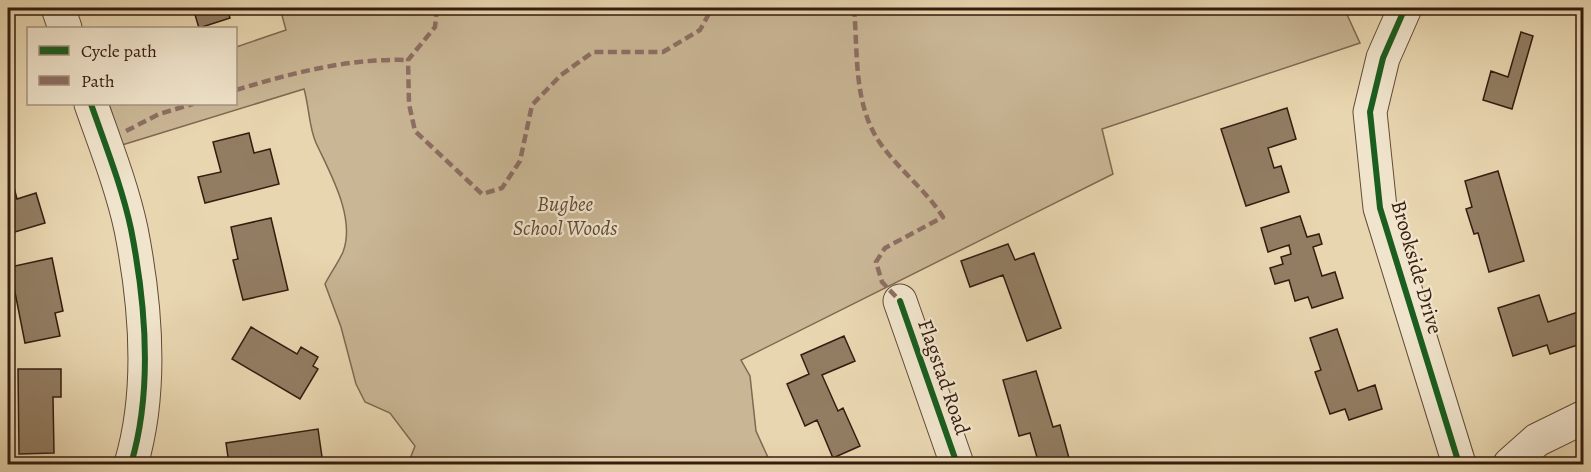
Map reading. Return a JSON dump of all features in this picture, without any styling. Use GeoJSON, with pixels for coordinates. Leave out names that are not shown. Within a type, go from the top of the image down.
{"type":"FeatureCollection","features":[{"type":"Feature","properties":{"kind":"street"},"geometry":{"type":"LineString","coordinates":[[58,8],[65,27]]}},
{"type":"Feature","properties":{"kind":"street","name":"Brookside Drive"},"geometry":{"type":"LineString","coordinates":[[1405,8],[1383,58],[1370,112],[1380,208],[1459,465]]}},
{"type":"Feature","properties":{"kind":"street"},"geometry":{"type":"LineString","coordinates":[[91,105],[131,228],[142,298],[145,373],[137,445],[131,465]]}},
{"type":"Feature","properties":{"kind":"street","name":"Flagstad Road"},"geometry":{"type":"LineString","coordinates":[[900,301],[957,465]]}},
{"type":"Feature","properties":{"kind":"street"},"geometry":{"type":"LineString","coordinates":[[1510,465],[1537,440],[1584,417]]}},
{"type":"Feature","properties":{"kind":"green space","name":"Bugbee School Woods"},"geometry":{"type":"Polygon","coordinates":[[[280,8],[1344,8],[1360,43],[1102,129],[1113,174],[741,360],[750,376],[756,431],[771,464],[408,464],[415,446],[390,413],[365,402],[356,384],[341,327],[325,284],[343,252],[346,225],[340,196],[314,137],[304,89],[122,145],[109,105],[237,105],[237,47],[286,30],[280,8]]]}},
{"type":"Feature","properties":{"kind":"building"},"geometry":{"type":"Polygon","coordinates":[[[193,8],[227,8],[230,18],[199,27],[193,8]]]}},
{"type":"Feature","properties":{"kind":"building"},"geometry":{"type":"Polygon","coordinates":[[[1521,32],[1533,36],[1512,109],[1483,100],[1491,71],[1508,77],[1521,32]]]}},
{"type":"Feature","properties":{"kind":"building"},"geometry":{"type":"Polygon","coordinates":[[[1287,108],[1296,139],[1268,148],[1274,168],[1281,166],[1289,192],[1246,206],[1221,129],[1287,108]]]}},
{"type":"Feature","properties":{"kind":"building"},"geometry":{"type":"Polygon","coordinates":[[[249,133],[254,153],[270,149],[279,184],[205,203],[198,177],[221,172],[213,142],[249,133]]]}},
{"type":"Feature","properties":{"kind":"building"},"geometry":{"type":"Polygon","coordinates":[[[8,165],[17,199],[36,193],[45,223],[8,234],[8,165]]]}},
{"type":"Feature","properties":{"kind":"building"},"geometry":{"type":"Polygon","coordinates":[[[1498,171],[1524,261],[1489,272],[1478,233],[1474,234],[1466,209],[1472,207],[1465,181],[1498,171]]]}},
{"type":"Feature","properties":{"kind":"building"},"geometry":{"type":"Polygon","coordinates":[[[1300,216],[1307,237],[1319,234],[1322,244],[1313,247],[1322,276],[1335,272],[1343,298],[1312,308],[1308,297],[1295,301],[1289,280],[1275,284],[1270,268],[1283,264],[1281,257],[1291,254],[1289,245],[1268,252],[1261,228],[1300,216]]]}},
{"type":"Feature","properties":{"kind":"building"},"geometry":{"type":"Polygon","coordinates":[[[271,218],[288,290],[243,300],[233,260],[238,259],[231,227],[271,218]]]}},
{"type":"Feature","properties":{"kind":"building"},"geometry":{"type":"Polygon","coordinates":[[[1008,244],[1015,260],[1034,253],[1061,328],[1027,341],[1003,275],[970,287],[961,261],[1008,244]]]}},
{"type":"Feature","properties":{"kind":"building"},"geometry":{"type":"Polygon","coordinates":[[[52,258],[63,311],[55,313],[60,336],[25,343],[10,267],[52,258]]]}},
{"type":"Feature","properties":{"kind":"building"},"geometry":{"type":"Polygon","coordinates":[[[1539,295],[1548,322],[1584,310],[1584,343],[1550,354],[1547,345],[1513,356],[1498,308],[1539,295]]]}},
{"type":"Feature","properties":{"kind":"building"},"geometry":{"type":"Polygon","coordinates":[[[251,327],[297,354],[301,347],[318,357],[313,366],[318,369],[300,399],[232,359],[251,327]]]}},
{"type":"Feature","properties":{"kind":"building"},"geometry":{"type":"Polygon","coordinates":[[[1337,329],[1358,391],[1375,385],[1382,409],[1349,420],[1345,409],[1330,414],[1315,372],[1321,370],[1310,338],[1337,329]]]}},
{"type":"Feature","properties":{"kind":"building"},"geometry":{"type":"Polygon","coordinates":[[[844,336],[855,361],[822,375],[838,411],[843,408],[860,446],[833,458],[817,420],[805,426],[787,384],[809,374],[801,355],[844,336]]]}},
{"type":"Feature","properties":{"kind":"building"},"geometry":{"type":"Polygon","coordinates":[[[18,369],[61,369],[61,397],[53,397],[54,453],[19,454],[18,369]]]}},
{"type":"Feature","properties":{"kind":"building"},"geometry":{"type":"Polygon","coordinates":[[[1036,371],[1053,427],[1060,425],[1069,458],[1048,464],[1039,464],[1030,433],[1019,436],[1003,380],[1036,371]]]}},
{"type":"Feature","properties":{"kind":"building"},"geometry":{"type":"Polygon","coordinates":[[[318,429],[323,464],[229,464],[226,443],[318,429]]]}},
{"type":"Feature","properties":{"kind":"marked path"},"geometry":{"type":"LineString","coordinates":[[437,8],[435,27],[408,60],[409,104],[415,131],[482,194],[502,188],[520,161],[532,105],[561,75],[593,52],[663,52],[700,30],[712,8]]}},
{"type":"Feature","properties":{"kind":"marked path"},"geometry":{"type":"LineString","coordinates":[[854,8],[858,77],[865,112],[871,128],[887,153],[928,197],[943,217],[885,248],[876,262],[882,282],[900,301]]}},
{"type":"Feature","properties":{"kind":"marked path"},"geometry":{"type":"LineString","coordinates":[[237,90],[342,64],[408,60]]}},
{"type":"Feature","properties":{"kind":"marked path"},"geometry":{"type":"LineString","coordinates":[[126,131],[159,114],[190,105]]}},
{"type":"Feature","properties":{"kind":"cycle path"},"geometry":{"type":"LineString","coordinates":[[1405,8],[1383,58],[1370,112],[1380,208],[1459,464]]}},
{"type":"Feature","properties":{"kind":"cycle path"},"geometry":{"type":"LineString","coordinates":[[91,105],[127,213],[140,287],[145,377],[138,436],[131,464]]}},
{"type":"Feature","properties":{"kind":"cycle path"},"geometry":{"type":"LineString","coordinates":[[900,301],[957,464]]}}]}
